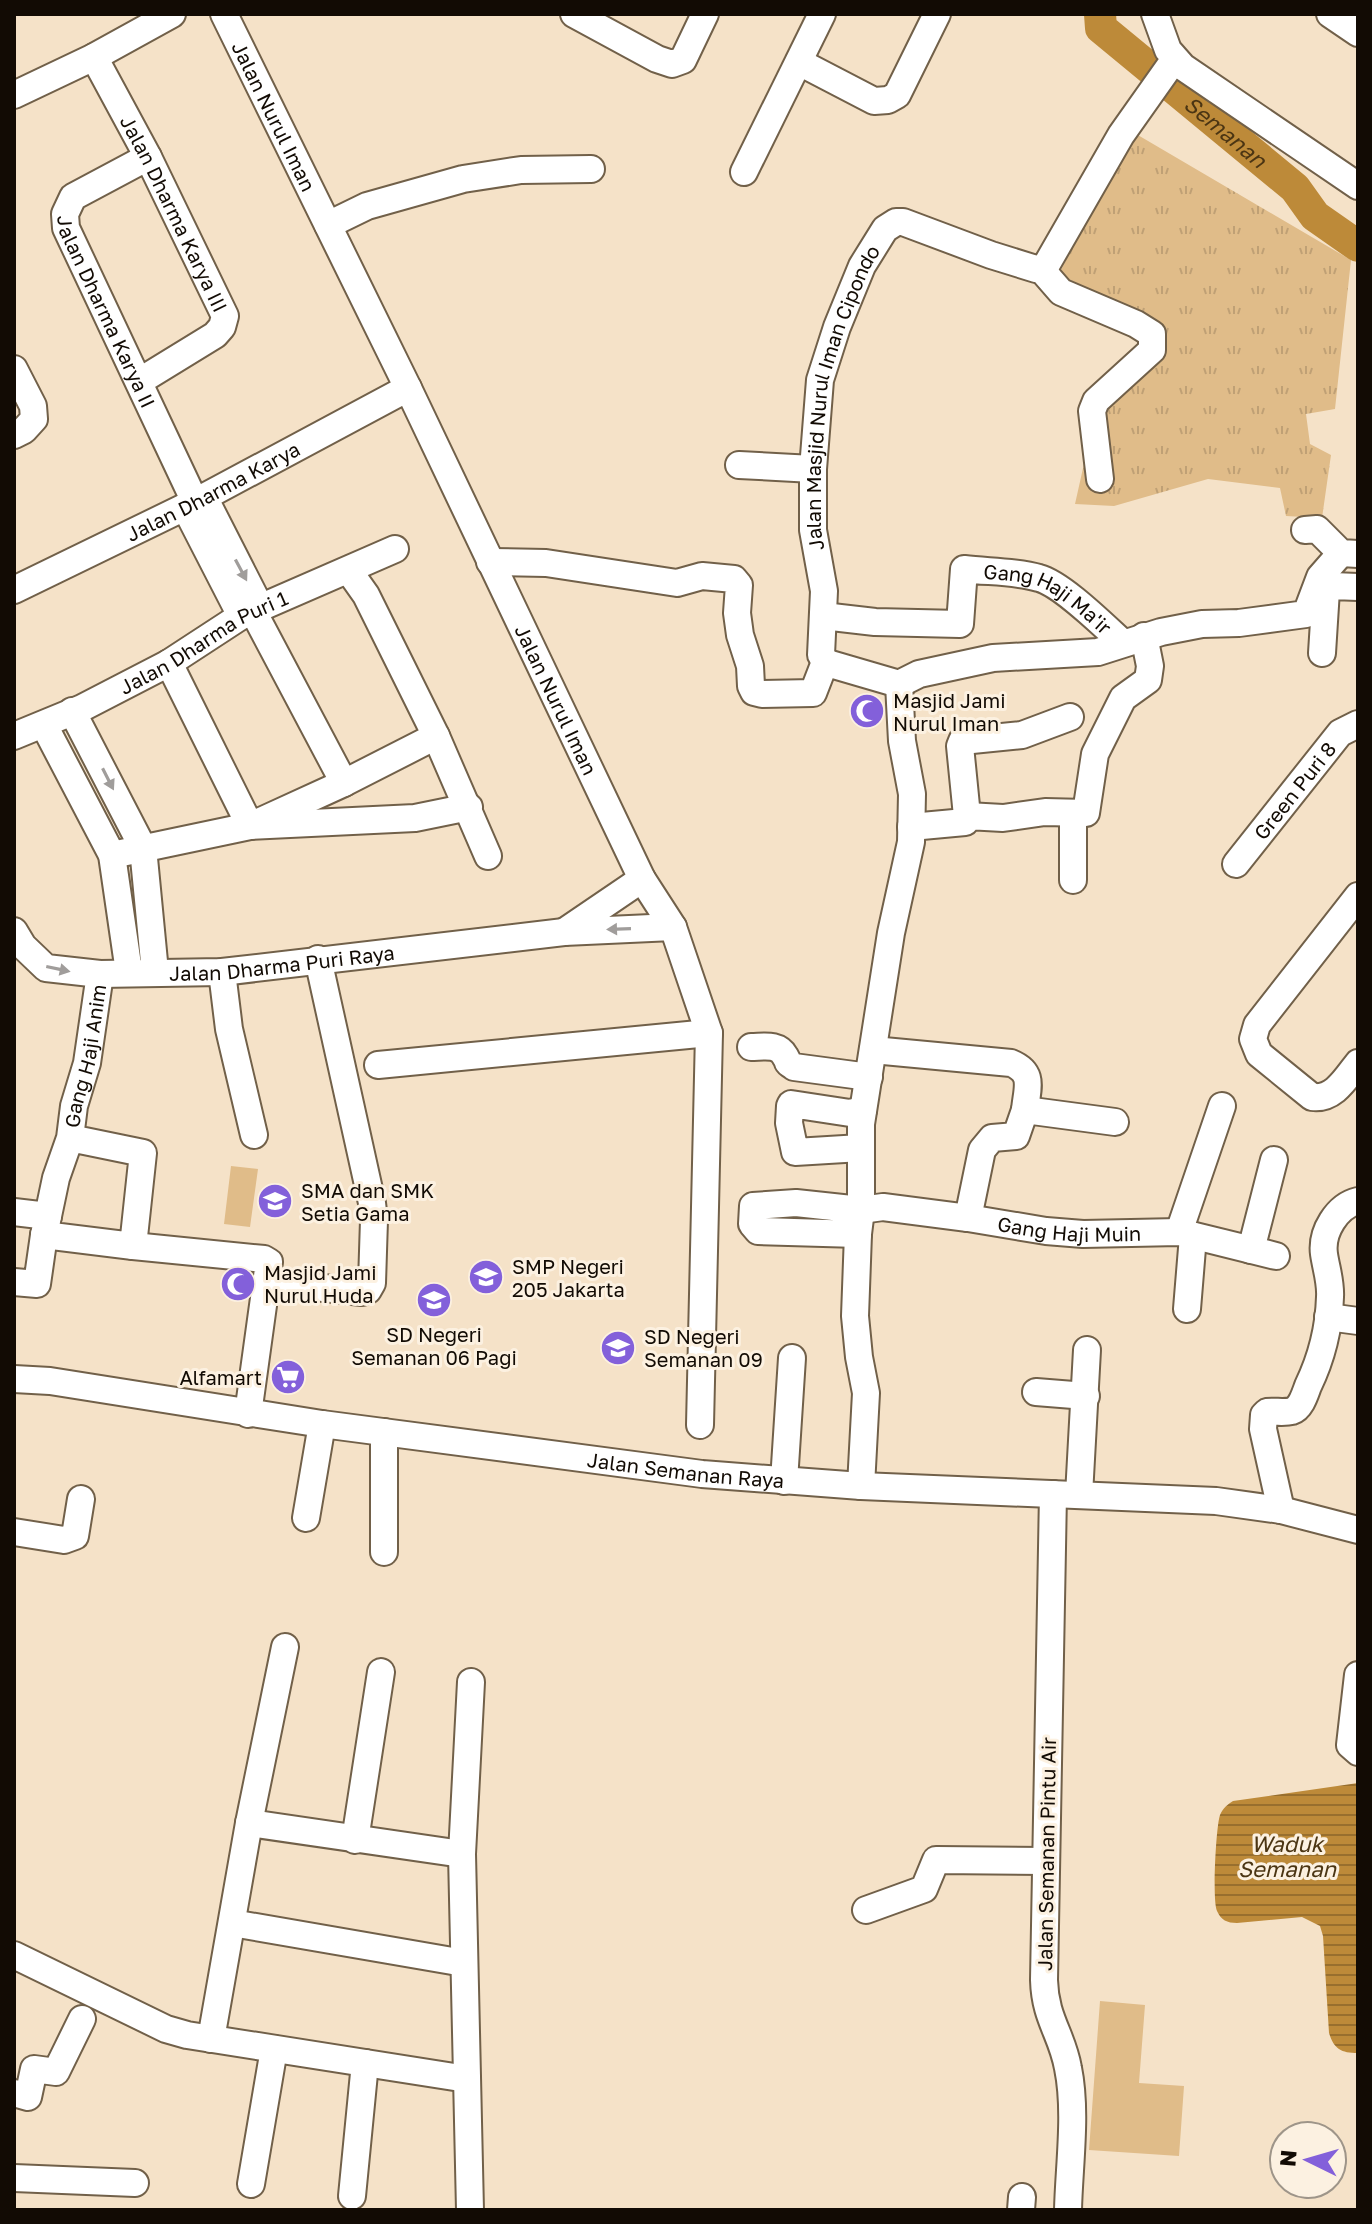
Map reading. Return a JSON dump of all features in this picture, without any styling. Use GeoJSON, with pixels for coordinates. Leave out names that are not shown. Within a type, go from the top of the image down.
{"type":"FeatureCollection","features":[{"type":"Feature","properties":{"kind":"street"},"geometry":{"type":"LineString","coordinates":[[14,95],[94,57],[172,14]]}},
{"type":"Feature","properties":{"kind":"street","name":"Jalan Nurul Iman"},"geometry":{"type":"LineString","coordinates":[[224,14],[408,388],[642,879],[673,927],[709,1033],[700,1425]]}},
{"type":"Feature","properties":{"kind":"street"},"geometry":{"type":"LineString","coordinates":[[581,16],[657,59],[672,64],[683,60],[705,14]]}},
{"type":"Feature","properties":{"kind":"street"},"geometry":{"type":"LineString","coordinates":[[744,172],[822,14]]}},
{"type":"Feature","properties":{"kind":"street"},"geometry":{"type":"LineString","coordinates":[[799,62],[874,101],[888,100],[897,95],[937,14]]}},
{"type":"Feature","properties":{"kind":"street"},"geometry":{"type":"LineString","coordinates":[[1100,479],[1092,411],[1096,401],[1152,350],[1152,334],[1061,292],[1041,269],[1047,267],[1085,194],[1121,135],[1167,70],[1155,14]]}},
{"type":"Feature","properties":{"kind":"street"},"geometry":{"type":"LineString","coordinates":[[1330,14],[1358,33]]}},
{"type":"Feature","properties":{"kind":"street","name":"Jalan Dharma Karya III"},"geometry":{"type":"LineString","coordinates":[[94,57],[148,157],[225,318],[215,335],[140,381]]}},
{"type":"Feature","properties":{"kind":"street"},"geometry":{"type":"LineString","coordinates":[[1167,70],[1199,79],[1358,186]]}},
{"type":"Feature","properties":{"kind":"street","name":"Jalan Dharma Karya II"},"geometry":{"type":"LineString","coordinates":[[148,157],[73,197],[65,220],[67,232],[140,381],[166,445],[251,612],[344,783]]}},
{"type":"Feature","properties":{"kind":"street"},"geometry":{"type":"LineString","coordinates":[[328,225],[367,206],[463,179],[521,170],[591,169]]}},
{"type":"Feature","properties":{"kind":"street","name":"Jalan Masjid Nurul Iman Cipondo"},"geometry":{"type":"LineString","coordinates":[[825,662],[821,655],[822,571],[814,548],[813,530],[813,469],[820,380],[862,266],[885,229],[896,222],[903,222],[991,255],[1041,269]]}},
{"type":"Feature","properties":{"kind":"street"},"geometry":{"type":"LineString","coordinates":[[14,369],[33,406],[34,419],[14,435]]}},
{"type":"Feature","properties":{"kind":"street","name":"Jalan Dharma Karya"},"geometry":{"type":"LineString","coordinates":[[14,590],[195,502],[408,388]]}},
{"type":"Feature","properties":{"kind":"street"},"geometry":{"type":"LineString","coordinates":[[739,465],[813,469]]}},
{"type":"Feature","properties":{"kind":"street"},"geometry":{"type":"LineString","coordinates":[[1305,530],[1317,529],[1349,554]]}},
{"type":"Feature","properties":{"kind":"street","name":"Jalan Dharma Puri 1"},"geometry":{"type":"LineString","coordinates":[[14,736],[44,725],[169,663],[251,612],[395,549]]}},
{"type":"Feature","properties":{"kind":"street","name":"Gang Haji Ma'ir"},"geometry":{"type":"LineString","coordinates":[[899,684],[919,674],[993,658],[1098,652],[1134,639],[1202,624],[1239,623],[1306,614],[1320,577],[1349,554]]}},
{"type":"Feature","properties":{"kind":"street"},"geometry":{"type":"LineString","coordinates":[[490,562],[546,563],[677,583],[702,576],[734,579],[739,585],[737,613],[740,635],[754,692],[813,693],[825,662],[899,684],[902,741],[912,794],[911,842],[891,933],[863,1110],[855,1316],[866,1393],[861,1486]]}},
{"type":"Feature","properties":{"kind":"street","name":"Gang Haji Ma'ir"},"geometry":{"type":"LineString","coordinates":[[823,616],[875,622],[960,624],[964,569],[1041,578],[1134,639]]}},
{"type":"Feature","properties":{"kind":"street"},"geometry":{"type":"LineString","coordinates":[[349,571],[366,595],[436,736],[488,856]]}},
{"type":"Feature","properties":{"kind":"street"},"geometry":{"type":"LineString","coordinates":[[1322,653],[1326,590],[1332,586],[1358,587]]}},
{"type":"Feature","properties":{"kind":"street"},"geometry":{"type":"LineString","coordinates":[[967,816],[1003,818],[1045,812],[1086,812],[1095,754],[1123,698],[1148,680],[1150,666],[1134,639]]}},
{"type":"Feature","properties":{"kind":"street"},"geometry":{"type":"LineString","coordinates":[[169,663],[250,826]]}},
{"type":"Feature","properties":{"kind":"street"},"geometry":{"type":"LineString","coordinates":[[72,711],[143,848],[142,972]]}},
{"type":"Feature","properties":{"kind":"street"},"geometry":{"type":"LineString","coordinates":[[911,827],[965,822],[962,741],[1022,735],[1070,717]]}},
{"type":"Feature","properties":{"kind":"street","name":"Green Puri 8"},"geometry":{"type":"LineString","coordinates":[[1236,864],[1340,733],[1358,724]]}},
{"type":"Feature","properties":{"kind":"street"},"geometry":{"type":"LineString","coordinates":[[44,725],[112,855],[142,972]]}},
{"type":"Feature","properties":{"kind":"street"},"geometry":{"type":"LineString","coordinates":[[250,826],[436,736]]}},
{"type":"Feature","properties":{"kind":"street"},"geometry":{"type":"LineString","coordinates":[[112,855],[250,826],[415,818],[469,807]]}},
{"type":"Feature","properties":{"kind":"street"},"geometry":{"type":"LineString","coordinates":[[1073,813],[1073,880]]}},
{"type":"Feature","properties":{"kind":"street","name":"Jalan Dharma Puri Raya"},"geometry":{"type":"LineString","coordinates":[[564,932],[642,879]]}},
{"type":"Feature","properties":{"kind":"street"},"geometry":{"type":"LineString","coordinates":[[1358,896],[1254,1032],[1254,1047],[1259,1054],[1312,1097],[1320,1098],[1333,1092],[1358,1063]]}},
{"type":"Feature","properties":{"kind":"street","name":"Jalan Dharma Puri Raya"},"geometry":{"type":"LineString","coordinates":[[17,948],[54,970],[100,974],[222,972],[564,932],[673,927]]}},
{"type":"Feature","properties":{"kind":"street"},"geometry":{"type":"LineString","coordinates":[[285,1284],[362,1292],[368,1290],[372,1283],[372,1203],[318,959]]}},
{"type":"Feature","properties":{"kind":"street"},"geometry":{"type":"LineString","coordinates":[[222,972],[229,1029],[254,1135]]}},
{"type":"Feature","properties":{"kind":"street","name":"Gang Haji Anim"},"geometry":{"type":"LineString","coordinates":[[14,1282],[36,1285],[39,1282],[56,1178],[70,1138],[74,1106],[93,1033],[100,974]]}},
{"type":"Feature","properties":{"kind":"street"},"geometry":{"type":"LineString","coordinates":[[378,1065],[709,1033]]}},
{"type":"Feature","properties":{"kind":"street"},"geometry":{"type":"LineString","coordinates":[[751,1047],[773,1046],[782,1050],[788,1063],[794,1067],[869,1077]]}},
{"type":"Feature","properties":{"kind":"street"},"geometry":{"type":"LineString","coordinates":[[873,1050],[1011,1063],[1025,1070],[1028,1078],[1025,1110],[1018,1134],[992,1138],[982,1150],[968,1218]]}},
{"type":"Feature","properties":{"kind":"street"},"geometry":{"type":"LineString","coordinates":[[861,1148],[795,1152],[789,1123],[791,1104],[850,1113],[863,1110]]}},
{"type":"Feature","properties":{"kind":"street"},"geometry":{"type":"LineString","coordinates":[[1187,1309],[1186,1234],[1222,1106]]}},
{"type":"Feature","properties":{"kind":"street"},"geometry":{"type":"LineString","coordinates":[[1025,1110],[1115,1122]]}},
{"type":"Feature","properties":{"kind":"street","name":"Gang Haji Anim"},"geometry":{"type":"LineString","coordinates":[[70,1138],[143,1153],[133,1246]]}},
{"type":"Feature","properties":{"kind":"street"},"geometry":{"type":"LineString","coordinates":[[1251,1250],[1274,1160]]}},
{"type":"Feature","properties":{"kind":"street"},"geometry":{"type":"LineString","coordinates":[[1281,1510],[1263,1429],[1264,1415],[1267,1412],[1291,1411],[1299,1406],[1323,1352],[1330,1296],[1324,1253],[1328,1231],[1339,1211],[1349,1203],[1358,1201]]}},
{"type":"Feature","properties":{"kind":"street","name":"Gang Haji Muin"},"geometry":{"type":"LineString","coordinates":[[859,1222],[883,1207],[1046,1231],[1186,1234],[1276,1256]]}},
{"type":"Feature","properties":{"kind":"street"},"geometry":{"type":"LineString","coordinates":[[14,1212],[46,1225],[133,1246],[269,1262],[248,1414]]}},
{"type":"Feature","properties":{"kind":"street"},"geometry":{"type":"LineString","coordinates":[[1328,1317],[1358,1321]]}},
{"type":"Feature","properties":{"kind":"street","name":"Jalan Semanan Pintu Air"},"geometry":{"type":"LineString","coordinates":[[1068,2210],[1070,2080],[1063,2048],[1048,2017],[1044,1999],[1046,1861],[1066,1495],[1086,1396],[1087,1350]]}},
{"type":"Feature","properties":{"kind":"street"},"geometry":{"type":"LineString","coordinates":[[784,1481],[792,1358]]}},
{"type":"Feature","properties":{"kind":"street","name":"Jalan Semanan Raya"},"geometry":{"type":"LineString","coordinates":[[14,1379],[50,1381],[248,1414],[702,1474],[861,1486],[1200,1500],[1281,1510],[1358,1530]]}},
{"type":"Feature","properties":{"kind":"street"},"geometry":{"type":"LineString","coordinates":[[1036,1392],[1086,1396]]}},
{"type":"Feature","properties":{"kind":"street"},"geometry":{"type":"LineString","coordinates":[[306,1518],[322,1424]]}},
{"type":"Feature","properties":{"kind":"street"},"geometry":{"type":"LineString","coordinates":[[384,1432],[384,1552]]}},
{"type":"Feature","properties":{"kind":"street"},"geometry":{"type":"LineString","coordinates":[[14,1532],[72,1539],[81,1499]]}},
{"type":"Feature","properties":{"kind":"street"},"geometry":{"type":"LineString","coordinates":[[211,2039],[249,1823],[285,1647]]}},
{"type":"Feature","properties":{"kind":"street"},"geometry":{"type":"LineString","coordinates":[[355,1840],[381,1672]]}},
{"type":"Feature","properties":{"kind":"street"},"geometry":{"type":"LineString","coordinates":[[1358,1675],[1350,1745],[1358,1752]]}},
{"type":"Feature","properties":{"kind":"street"},"geometry":{"type":"LineString","coordinates":[[470,2210],[462,1854],[471,1682]]}},
{"type":"Feature","properties":{"kind":"street"},"geometry":{"type":"LineString","coordinates":[[249,1823],[462,1854]]}},
{"type":"Feature","properties":{"kind":"street"},"geometry":{"type":"LineString","coordinates":[[866,1910],[924,1889],[936,1860],[1046,1861]]}},
{"type":"Feature","properties":{"kind":"street"},"geometry":{"type":"LineString","coordinates":[[232,1923],[464,1963]]}},
{"type":"Feature","properties":{"kind":"street"},"geometry":{"type":"LineString","coordinates":[[14,1955],[166,2029],[211,2039],[467,2079]]}},
{"type":"Feature","properties":{"kind":"street"},"geometry":{"type":"LineString","coordinates":[[14,2093],[28,2096],[34,2069],[56,2072],[82,2019]]}},
{"type":"Feature","properties":{"kind":"street"},"geometry":{"type":"LineString","coordinates":[[251,2184],[274,2049]]}},
{"type":"Feature","properties":{"kind":"street"},"geometry":{"type":"LineString","coordinates":[[352,2196],[365,2063]]}},
{"type":"Feature","properties":{"kind":"street"},"geometry":{"type":"LineString","coordinates":[[14,2178],[135,2183]]}},
{"type":"Feature","properties":{"kind":"green space"},"geometry":{"type":"Polygon","coordinates":[[[1131,131],[1351,260],[1335,409],[1306,414],[1310,444],[1331,455],[1322,518],[1286,516],[1280,488],[1208,479],[1114,506],[1075,504],[1098,401],[1162,328],[1059,274],[1131,131]]]}},
{"type":"Feature","properties":{"kind":"green space"},"geometry":{"type":"Polygon","coordinates":[[[231,1166],[258,1169],[250,1227],[224,1224],[231,1166]]]}},
{"type":"Feature","properties":{"kind":"green space"},"geometry":{"type":"Polygon","coordinates":[[[1100,2001],[1145,2005],[1139,2083],[1184,2086],[1179,2156],[1089,2150],[1100,2001]]]}},
{"type":"Feature","properties":{"kind":"water","name":"Waduk Semanan"},"geometry":{"type":"Polygon","coordinates":[[[1358,1783],[1358,2053],[1339,2049],[1329,2033],[1320,1926],[1302,1917],[1227,1922],[1217,1911],[1215,1879],[1220,1815],[1231,1802],[1358,1783]]]}},
{"type":"Feature","properties":{"kind":"waterway","name":"Semanan"},"geometry":{"type":"LineString","coordinates":[[1100,14],[1101,28],[1295,188],[1315,216],[1358,246]]}},
{"type":"Feature","properties":{"kind":"place","name":"Masjid Jami Nurul Iman"},"geometry":{"type":"Point","coordinates":[867,711]}},
{"type":"Feature","properties":{"kind":"place","name":"SMA dan SMK Setia Gama"},"geometry":{"type":"Point","coordinates":[275,1201]}},
{"type":"Feature","properties":{"kind":"place","name":"SMP Negeri 205 Jakarta"},"geometry":{"type":"Point","coordinates":[486,1277]}},
{"type":"Feature","properties":{"kind":"place","name":"Masjid Jami Nurul Huda"},"geometry":{"type":"Point","coordinates":[238,1284]}},
{"type":"Feature","properties":{"kind":"place","name":"SD Negeri Semanan 06 Pagi"},"geometry":{"type":"Point","coordinates":[434,1300]}},
{"type":"Feature","properties":{"kind":"place","name":"SD Negeri Semanan 09"},"geometry":{"type":"Point","coordinates":[618,1348]}},
{"type":"Feature","properties":{"kind":"place","name":"Alfamart"},"geometry":{"type":"Point","coordinates":[288,1377]}}]}
